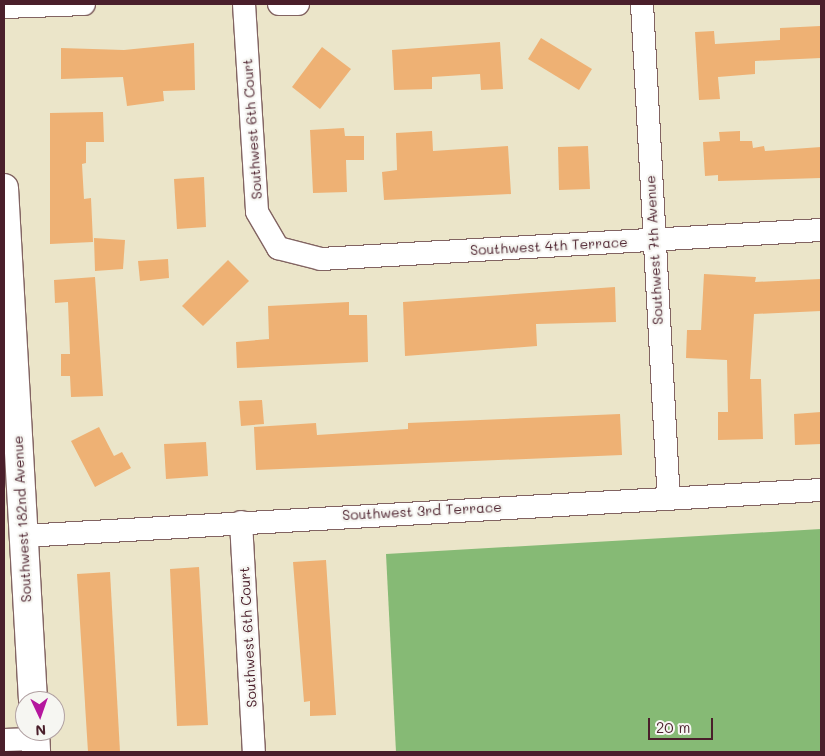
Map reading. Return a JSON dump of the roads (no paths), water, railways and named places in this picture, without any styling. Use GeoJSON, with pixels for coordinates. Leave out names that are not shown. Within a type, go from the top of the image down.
{"type":"FeatureCollection","features":[{"type":"Feature","properties":{"kind":"street"},"geometry":{"type":"LineString","coordinates":[[4,7],[84,4]]}},
{"type":"Feature","properties":{"kind":"street","name":"Southwest 6th Court"},"geometry":{"type":"LineString","coordinates":[[244,4],[257,212],[278,248]]}},
{"type":"Feature","properties":{"kind":"street"},"geometry":{"type":"LineString","coordinates":[[279,4],[298,4]]}},
{"type":"Feature","properties":{"kind":"street","name":"Southwest 7th Avenue"},"geometry":{"type":"LineString","coordinates":[[642,4],[653,240],[669,497]]}},
{"type":"Feature","properties":{"kind":"street","name":"Southwest 182nd Avenue"},"geometry":{"type":"LineString","coordinates":[[4,188],[9,374],[23,536],[32,691]]}},
{"type":"Feature","properties":{"kind":"street","name":"Southwest 4th Terrace"},"geometry":{"type":"LineString","coordinates":[[278,248],[321,259],[821,230]]}},
{"type":"Feature","properties":{"kind":"street","name":"Southwest 3rd Terrace"},"geometry":{"type":"LineString","coordinates":[[23,536],[669,497],[821,490]]}},
{"type":"Feature","properties":{"kind":"street","name":"Southwest 6th Court"},"geometry":{"type":"LineString","coordinates":[[241,522],[254,752]]}}]}
